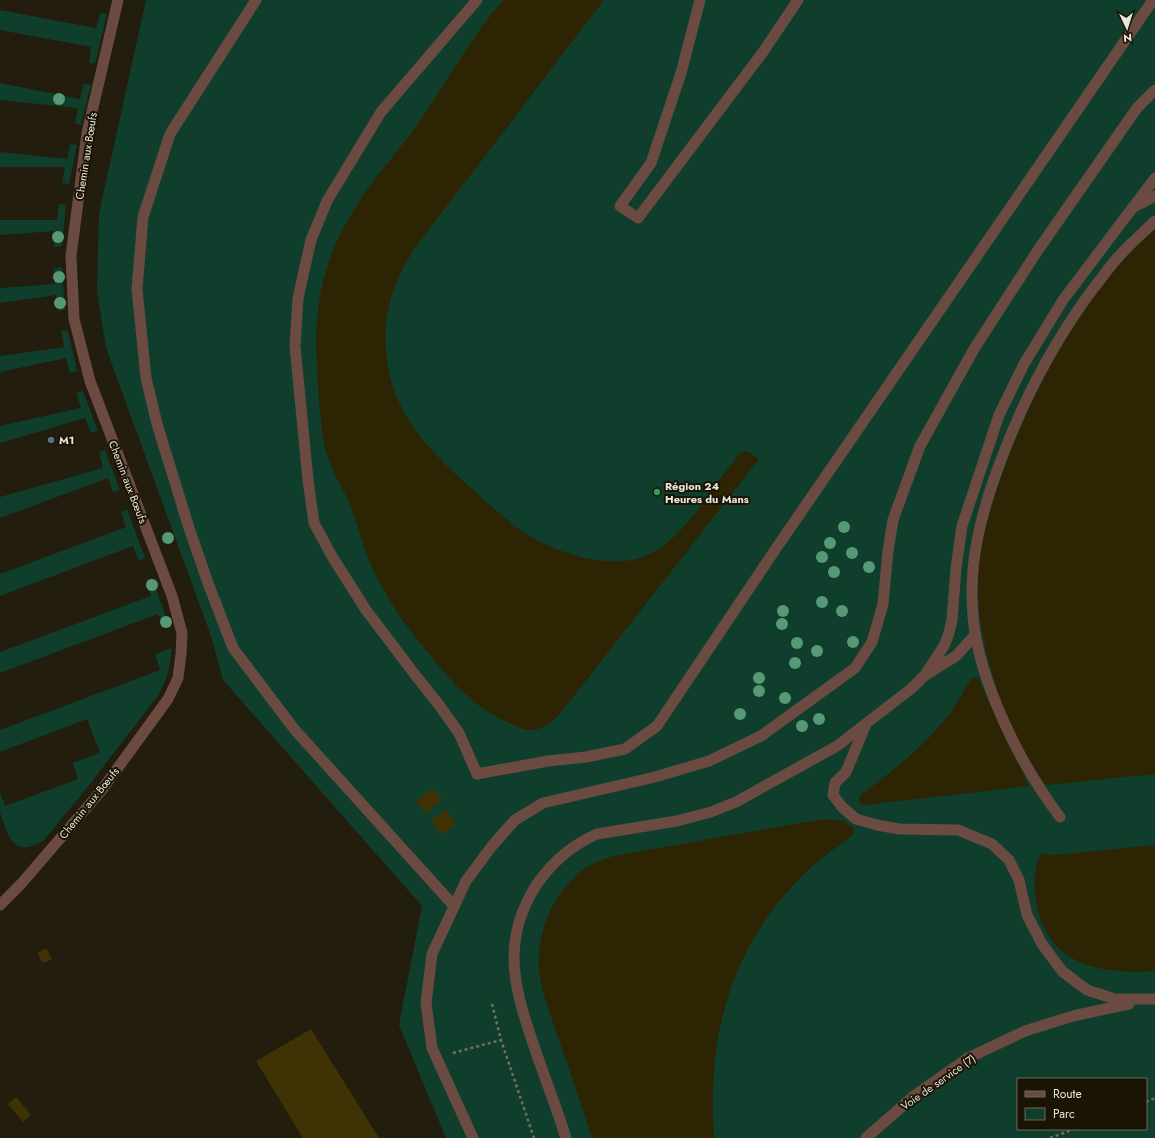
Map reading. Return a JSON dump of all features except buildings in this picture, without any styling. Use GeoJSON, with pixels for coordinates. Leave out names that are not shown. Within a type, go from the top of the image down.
{"type":"FeatureCollection","features":[{"type":"Feature","properties":{"kind":"street","name":"Chemin aux Bœufs"},"geometry":{"type":"LineString","coordinates":[[0,905],[21,884],[101,791],[168,699],[178,678],[182,633],[172,596],[90,381],[74,320],[71,256],[88,133],[118,0]]}},
{"type":"Feature","properties":{"kind":"street"},"geometry":{"type":"LineString","coordinates":[[256,0],[170,134],[143,217],[136,289],[146,378],[189,528],[233,648],[294,730],[454,906]]}},
{"type":"Feature","properties":{"kind":"street"},"geometry":{"type":"LineString","coordinates":[[477,0],[381,112],[328,201],[311,240],[298,298],[295,346],[308,480],[314,523],[333,558],[366,610],[440,705],[459,733],[477,774],[548,761],[586,757],[625,749],[657,726],[777,547],[1153,0]]}},
{"type":"Feature","properties":{"kind":"street"},"geometry":{"type":"LineString","coordinates":[[700,0],[681,73],[651,162],[620,206],[638,218],[763,52],[798,0]]}},
{"type":"Feature","properties":{"kind":"street"},"geometry":{"type":"LineString","coordinates":[[472,1138],[432,1048],[426,1004],[432,954],[466,881],[492,846],[515,820],[543,803],[655,777],[709,761],[761,736],[855,668],[872,642],[883,604],[888,551],[893,520],[920,446],[974,349],[1038,250],[1137,108],[1155,90]]}},
{"type":"Feature","properties":{"kind":"street"},"geometry":{"type":"LineString","coordinates":[[566,1138],[523,1013],[514,975],[516,940],[520,921],[533,890],[556,860],[570,848],[585,839],[597,834],[677,821],[711,812],[736,802],[837,746],[912,688],[925,675],[944,646],[949,633],[962,526],[999,415],[1024,364],[1063,300],[1155,178]]}},
{"type":"Feature","properties":{"kind":"street"},"geometry":{"type":"LineString","coordinates":[[1132,209],[1155,196]]}},
{"type":"Feature","properties":{"kind":"street"},"geometry":{"type":"LineString","coordinates":[[1060,817],[1036,784],[993,696],[982,664],[975,635],[971,591],[973,562],[979,526],[990,490],[1020,411],[1039,372],[1076,312],[1120,254],[1155,221]]}},
{"type":"Feature","properties":{"kind":"street"},"geometry":{"type":"LineString","coordinates":[[925,675],[956,656],[975,635]]}},
{"type":"Feature","properties":{"kind":"street"},"geometry":{"type":"LineString","coordinates":[[866,724],[846,772],[835,783],[834,795],[842,807],[856,819],[877,825],[899,829],[958,830],[992,844],[1009,860],[1019,880],[1027,915],[1042,944],[1062,971],[1087,990],[1115,999],[1155,999]]}},
{"type":"Feature","properties":{"kind":"street","name":"Voie de service (7)"},"geometry":{"type":"LineString","coordinates":[[866,1138],[914,1096],[962,1063],[1025,1031],[1073,1016],[1155,999]]}},
{"type":"Feature","properties":{"kind":"path"},"geometry":{"type":"LineString","coordinates":[[492,1004],[501,1040],[534,1138]]}},
{"type":"Feature","properties":{"kind":"path"},"geometry":{"type":"LineString","coordinates":[[436,1058],[501,1040]]}},
{"type":"Feature","properties":{"kind":"path"},"geometry":{"type":"LineString","coordinates":[[1050,1138],[1071,1130]]}},
{"type":"Feature","properties":{"kind":"green space","name":"Région 24 Heures du Mans"},"geometry":{"type":"Polygon","coordinates":[[[146,0],[1155,0],[1155,1138],[446,1138],[399,1025],[422,906],[223,680],[211,636],[106,348],[97,291],[99,213],[146,0]]]}},
{"type":"Feature","properties":{"kind":"green space"},"geometry":{"type":"Polygon","coordinates":[[[0,10],[96,28],[100,13],[107,14],[95,64],[89,63],[91,47],[0,30],[0,10]]]}},
{"type":"Feature","properties":{"kind":"green space"},"geometry":{"type":"Polygon","coordinates":[[[0,83],[80,99],[84,84],[91,85],[81,125],[75,123],[78,108],[0,100],[0,83]]]}},
{"type":"Feature","properties":{"kind":"green space"},"geometry":{"type":"Polygon","coordinates":[[[70,144],[77,145],[69,184],[62,183],[65,167],[0,167],[0,152],[67,159],[70,144]]]}},
{"type":"Feature","properties":{"kind":"green space"},"geometry":{"type":"Polygon","coordinates":[[[59,204],[66,205],[62,246],[54,247],[55,231],[0,235],[0,220],[57,220],[59,204]]]}},
{"type":"Feature","properties":{"kind":"green space"},"geometry":{"type":"Polygon","coordinates":[[[62,267],[65,310],[58,311],[56,295],[0,303],[0,288],[55,284],[54,268],[62,267]]]}},
{"type":"Feature","properties":{"kind":"green space"},"geometry":{"type":"Polygon","coordinates":[[[61,331],[68,331],[77,371],[70,373],[66,358],[0,372],[0,356],[64,347],[61,331]]]}},
{"type":"Feature","properties":{"kind":"green space"},"geometry":{"type":"Polygon","coordinates":[[[83,391],[98,431],[91,433],[85,418],[0,443],[0,426],[81,408],[76,393],[83,391]]]}},
{"type":"Feature","properties":{"kind":"green space"},"geometry":{"type":"Polygon","coordinates":[[[105,450],[120,490],[113,492],[108,478],[0,518],[0,497],[103,468],[99,452],[105,450]]]}},
{"type":"Feature","properties":{"kind":"green space"},"geometry":{"type":"Polygon","coordinates":[[[127,509],[145,558],[139,561],[133,546],[0,596],[0,574],[126,527],[121,512],[127,509]]]}},
{"type":"Feature","properties":{"kind":"green space"},"geometry":{"type":"Polygon","coordinates":[[[152,578],[169,626],[165,628],[158,614],[0,673],[0,652],[151,596],[146,580],[152,578]]]}},
{"type":"Feature","properties":{"kind":"green space"},"geometry":{"type":"Polygon","coordinates":[[[172,648],[168,674],[159,694],[90,784],[44,840],[31,847],[20,847],[16,844],[8,834],[0,814],[0,792],[5,806],[78,779],[73,763],[100,753],[87,719],[0,752],[0,730],[160,670],[155,654],[172,648]]]}},
{"type":"Feature","properties":{"kind":"sand"},"geometry":{"type":"Polygon","coordinates":[[[503,0],[604,0],[414,249],[394,287],[388,311],[385,336],[389,373],[394,391],[401,407],[410,422],[432,450],[458,476],[516,527],[549,546],[580,557],[595,560],[626,561],[640,558],[653,552],[677,534],[688,522],[741,452],[748,452],[759,459],[559,715],[544,727],[533,730],[516,727],[481,707],[470,698],[449,678],[398,614],[392,604],[371,566],[354,515],[327,455],[321,422],[317,364],[317,314],[324,278],[336,243],[361,198],[413,130],[471,43],[503,0]]]}},
{"type":"Feature","properties":{"kind":"sand"},"geometry":{"type":"Polygon","coordinates":[[[1155,229],[1155,774],[1046,785],[1032,765],[1019,742],[998,692],[990,666],[984,640],[978,590],[978,574],[982,543],[995,496],[1018,434],[1033,401],[1066,338],[1085,309],[1107,280],[1130,253],[1155,229]]]}},
{"type":"Feature","properties":{"kind":"sand"},"geometry":{"type":"Polygon","coordinates":[[[974,677],[978,678],[1005,738],[1029,786],[865,805],[860,804],[859,798],[862,794],[909,756],[941,725],[953,709],[971,679],[974,677]]]}},
{"type":"Feature","properties":{"kind":"sand"},"geometry":{"type":"Polygon","coordinates":[[[824,819],[844,821],[852,827],[854,834],[806,872],[780,901],[759,930],[742,961],[729,994],[720,1027],[715,1063],[713,1100],[714,1138],[592,1138],[540,980],[540,942],[549,915],[563,890],[572,879],[586,868],[613,856],[824,819]]]}},
{"type":"Feature","properties":{"kind":"sand"},"geometry":{"type":"Polygon","coordinates":[[[1155,845],[1155,971],[1116,971],[1098,968],[1081,963],[1054,943],[1044,927],[1037,907],[1034,880],[1036,866],[1041,853],[1050,855],[1065,854],[1155,845]]]}},
{"type":"Feature","properties":{"kind":"place","name":"M1"},"geometry":{"type":"Point","coordinates":[51,440]}},
{"type":"Feature","properties":{"kind":"place","name":"Région 24 Heures du Mans"},"geometry":{"type":"Point","coordinates":[657,492]}}]}
